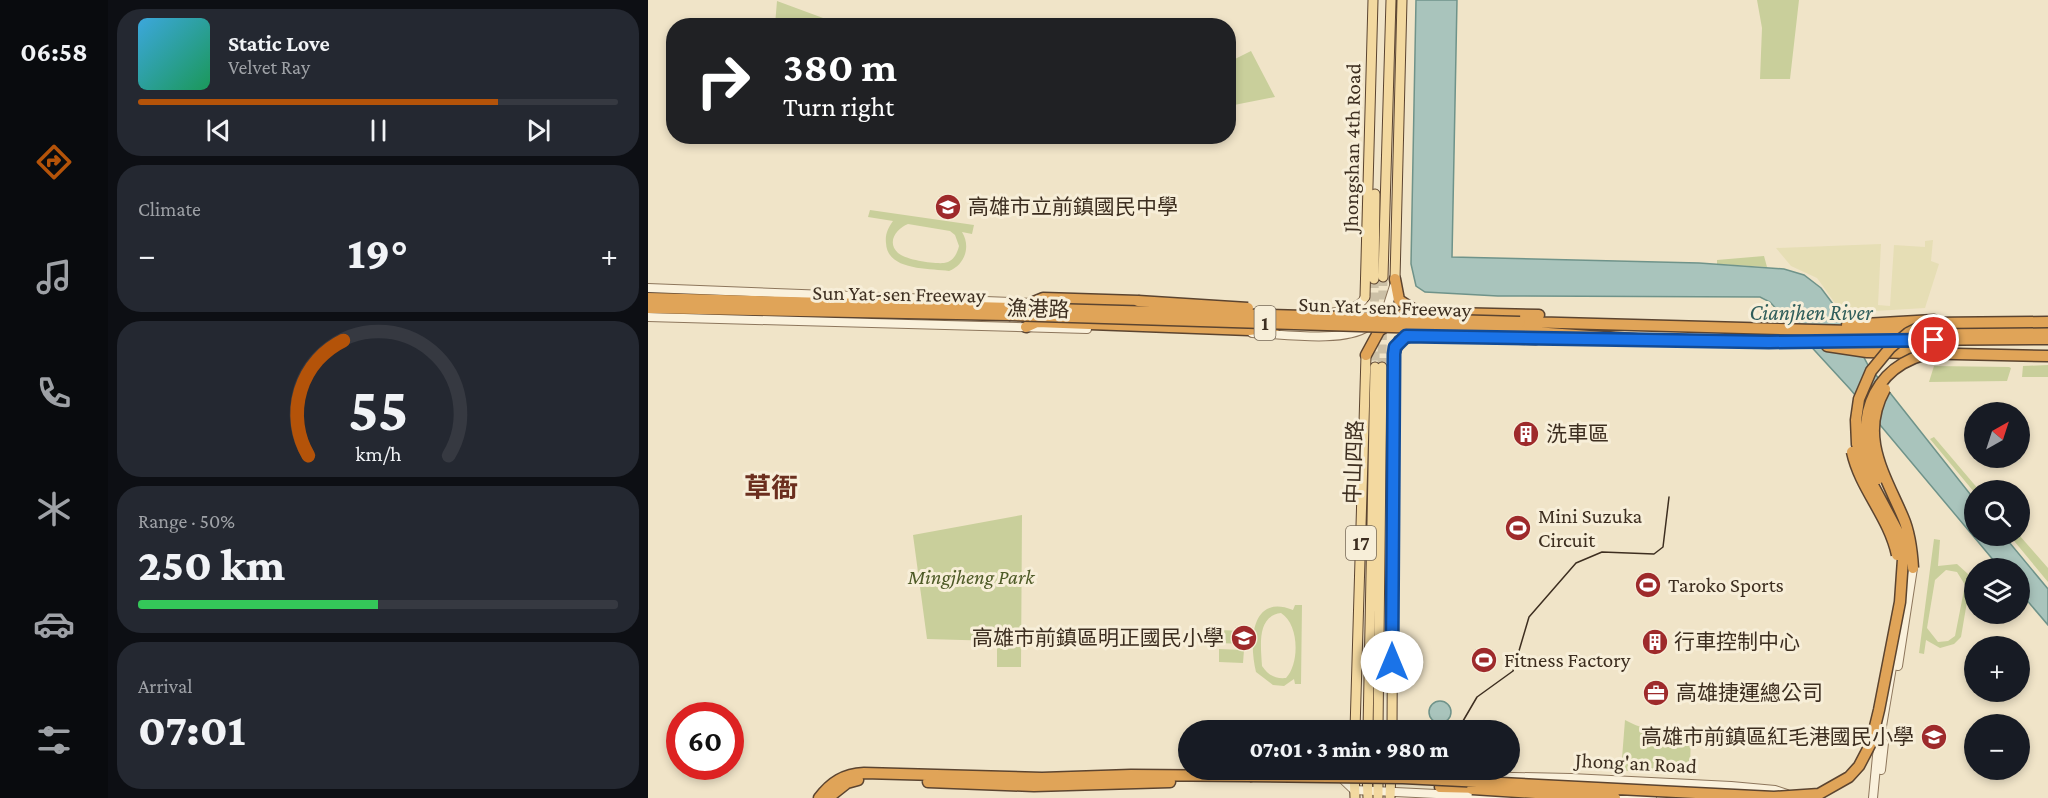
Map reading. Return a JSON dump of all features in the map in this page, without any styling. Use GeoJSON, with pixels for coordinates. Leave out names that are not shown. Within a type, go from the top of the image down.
{"type":"FeatureCollection","features":[{"type":"Feature","properties":{"kind":"highway"},"geometry":{"type":"LineString","coordinates":[[1395,279],[1399,300],[1416,311]]}},
{"type":"Feature","properties":{"kind":"highway","name":"Sun Yat-sen Freeway"},"geometry":{"type":"LineString","coordinates":[[648,298],[1287,320]]}},
{"type":"Feature","properties":{"kind":"highway"},"geometry":{"type":"LineString","coordinates":[[1031,303],[1043,298],[1241,307],[1287,320]]}},
{"type":"Feature","properties":{"kind":"highway","name":"Sun Yat-sen Freeway"},"geometry":{"type":"LineString","coordinates":[[648,308],[1521,326],[1637,324],[1889,332],[2048,329]]}},
{"type":"Feature","properties":{"kind":"highway"},"geometry":{"type":"LineString","coordinates":[[1366,355],[1385,324],[1399,315],[1416,311],[1563,316],[1637,324]]}},
{"type":"Feature","properties":{"kind":"highway"},"geometry":{"type":"LineString","coordinates":[[1026,327],[1037,322],[1141,324],[1249,330],[1287,320]]}},
{"type":"Feature","properties":{"kind":"highway"},"geometry":{"type":"LineString","coordinates":[[1897,558],[1886,524],[1857,469],[1850,422],[1856,388],[1870,363],[1896,336],[1928,323],[2048,320]]}},
{"type":"Feature","properties":{"kind":"highway"},"geometry":{"type":"LineString","coordinates":[[1810,329],[1849,324],[2048,320]]}},
{"type":"Feature","properties":{"kind":"highway"},"geometry":{"type":"LineString","coordinates":[[828,798],[847,783],[862,780],[1034,786],[1251,780],[1440,784],[1774,797],[1819,794],[1849,777],[1863,758],[1874,735],[1900,602],[1903,567],[1899,534],[1865,470],[1858,449],[1856,425],[1859,399],[1868,376],[1883,355],[1908,333],[1928,323]]}},
{"type":"Feature","properties":{"kind":"highway","name":"Sun Yat-sen Freeway"},"geometry":{"type":"LineString","coordinates":[[1521,326],[1645,340],[1806,342],[2048,339]]}},
{"type":"Feature","properties":{"kind":"highway"},"geometry":{"type":"LineString","coordinates":[[1394,354],[1400,341],[1413,335],[1645,340]]}},
{"type":"Feature","properties":{"kind":"highway"},"geometry":{"type":"LineString","coordinates":[[1806,342],[1867,352],[2048,356]]}},
{"type":"Feature","properties":{"kind":"highway"},"geometry":{"type":"LineString","coordinates":[[1821,798],[1852,781],[1874,750],[1905,600],[1909,561],[1907,547],[1895,510],[1867,451],[1864,432],[1867,410],[1880,385],[1912,358],[1940,352],[2048,351]]}},
{"type":"Feature","properties":{"kind":"highway"},"geometry":{"type":"LineString","coordinates":[[1913,568],[1904,519],[1885,480],[1874,449],[1874,417],[1884,391],[1896,376],[1920,359],[1940,352]]}},
{"type":"Feature","properties":{"kind":"highway"},"geometry":{"type":"LineString","coordinates":[[819,798],[835,781],[853,773],[1042,778],[1131,775],[1178,777]]}},
{"type":"Feature","properties":{"kind":"highway"},"geometry":{"type":"LineString","coordinates":[[1440,784],[1524,780],[1725,790],[1763,798]]}},
{"type":"Feature","properties":{"kind":"highway"},"geometry":{"type":"LineString","coordinates":[[1440,784],[1694,794]]}},
{"type":"Feature","properties":{"kind":"highway"},"geometry":{"type":"LineString","coordinates":[[1440,784],[1615,798]]}},
{"type":"Feature","properties":{"kind":"main road","name":"Jhongshan 4th Road"},"geometry":{"type":"LineString","coordinates":[[1365,297],[1373,0]]}},
{"type":"Feature","properties":{"kind":"main road"},"geometry":{"type":"LineString","coordinates":[[1379,0],[1379,278],[1391,0]]}},
{"type":"Feature","properties":{"kind":"main road"},"geometry":{"type":"LineString","coordinates":[[1395,279],[1402,0]]}},
{"type":"Feature","properties":{"kind":"main road","name":"17"},"geometry":{"type":"LineString","coordinates":[[1392,720],[1394,354]]}},
{"type":"Feature","properties":{"kind":"main road","name":"17"},"geometry":{"type":"LineString","coordinates":[[1355,720],[1366,355]]}},
{"type":"Feature","properties":{"kind":"main road","name":"中山四路"},"geometry":{"type":"LineString","coordinates":[[1368,720],[1378,367],[1378,720]]}},
{"type":"Feature","properties":{"kind":"street","name":"漁港路"},"geometry":{"type":"LineString","coordinates":[[648,317],[1346,336],[1366,328],[1387,308],[1395,279]]}},
{"type":"Feature","properties":{"kind":"street","name":"漁港路"},"geometry":{"type":"LineString","coordinates":[[648,288],[1332,314],[1363,303],[1365,297]]}},
{"type":"Feature","properties":{"kind":"street"},"geometry":{"type":"LineString","coordinates":[[1875,798],[1899,613],[1897,558]]}},
{"type":"Feature","properties":{"kind":"street"},"geometry":{"type":"LineString","coordinates":[[1875,798],[1913,568]]}},
{"type":"Feature","properties":{"kind":"street","name":"Jhong'an Road"},"geometry":{"type":"LineString","coordinates":[[1520,777],[1731,786],[1774,790],[1800,798]]}},
{"type":"Feature","properties":{"kind":"street"},"geometry":{"type":"LineString","coordinates":[[1342,780],[1355,794]]}},
{"type":"Feature","properties":{"kind":"street","name":"Jhong'an Road"},"geometry":{"type":"LineString","coordinates":[[1511,780],[1694,794]]}},
{"type":"Feature","properties":{"kind":"street","name":"Jhong'an Road"},"geometry":{"type":"LineString","coordinates":[[1467,795],[1497,790],[1652,798]]}},
{"type":"Feature","properties":{"kind":"street","name":"Jhong'an Road"},"geometry":{"type":"LineString","coordinates":[[1355,794],[1519,798]]}},
{"type":"Feature","properties":{"kind":"shaded area"},"geometry":{"type":"Polygon","coordinates":[[[1933,240],[1931,261],[1939,264],[1925,308],[1858,312],[1840,310],[1817,278],[1791,266],[1776,248],[1881,244],[1878,305],[1890,306],[1894,245],[1925,247],[1925,241],[1933,240]]]}},
{"type":"Feature","properties":{"kind":"green space"},"geometry":{"type":"Polygon","coordinates":[[[1757,0],[1799,0],[1790,79],[1760,79],[1762,28],[1757,0]]]}},
{"type":"Feature","properties":{"kind":"green space"},"geometry":{"type":"Polygon","coordinates":[[[777,1],[823,18],[776,18],[777,1]]]}},
{"type":"Feature","properties":{"kind":"green space"},"geometry":{"type":"Polygon","coordinates":[[[1251,51],[1275,97],[1236,105],[1236,58],[1251,51]]]}},
{"type":"Feature","properties":{"kind":"green space"},"geometry":{"type":"Polygon","coordinates":[[[870,210],[974,225],[972,234],[962,232],[966,243],[963,260],[949,271],[910,266],[893,259],[888,252],[886,240],[887,231],[893,221],[868,217],[870,210]],[[908,224],[894,236],[893,244],[898,253],[907,258],[927,262],[947,262],[954,257],[959,246],[955,235],[950,231],[908,224]]]}},
{"type":"Feature","properties":{"kind":"green space"},"geometry":{"type":"Polygon","coordinates":[[[1764,256],[1767,267],[1717,264],[1717,260],[1764,256]]]}},
{"type":"Feature","properties":{"kind":"green space"},"geometry":{"type":"Polygon","coordinates":[[[2048,365],[2048,377],[2022,377],[2023,366],[2048,365]]]}},
{"type":"Feature","properties":{"kind":"green space"},"geometry":{"type":"Polygon","coordinates":[[[1934,366],[2011,368],[2007,381],[1929,382],[1934,366]]]}},
{"type":"Feature","properties":{"kind":"green space"},"geometry":{"type":"Polygon","coordinates":[[[1934,437],[1971,480],[1964,480],[1930,439],[1934,437]]]}},
{"type":"Feature","properties":{"kind":"green space","name":"Mingjheng Park"},"geometry":{"type":"Polygon","coordinates":[[[1022,515],[1021,667],[997,667],[997,641],[927,639],[913,535],[1022,515]]]}},
{"type":"Feature","properties":{"kind":"green space"},"geometry":{"type":"Polygon","coordinates":[[[1934,539],[1940,540],[1938,566],[1957,564],[1964,570],[1964,583],[1957,572],[1946,570],[1935,580],[1927,628],[1938,642],[1948,641],[1955,636],[1964,590],[1964,619],[1961,637],[1954,644],[1940,648],[1926,640],[1924,654],[1919,653],[1934,539]]]}},
{"type":"Feature","properties":{"kind":"green space"},"geometry":{"type":"Polygon","coordinates":[[[2018,546],[2029,546],[2048,568],[2048,582],[2030,558],[2018,546]]]}},
{"type":"Feature","properties":{"kind":"green space"},"geometry":{"type":"Polygon","coordinates":[[[1295,605],[1302,605],[1301,684],[1295,684],[1294,679],[1284,686],[1273,685],[1256,672],[1253,635],[1261,614],[1268,608],[1279,607],[1293,610],[1295,605]],[[1281,613],[1273,615],[1267,620],[1262,634],[1262,666],[1269,674],[1278,678],[1286,678],[1294,663],[1296,644],[1287,618],[1281,613]]]}},
{"type":"Feature","properties":{"kind":"green space"},"geometry":{"type":"Polygon","coordinates":[[[1219,630],[1244,631],[1243,644],[1219,643],[1219,630]]]}},
{"type":"Feature","properties":{"kind":"green space"},"geometry":{"type":"Polygon","coordinates":[[[1219,649],[1244,650],[1243,663],[1219,662],[1219,649]]]}},
{"type":"Feature","properties":{"kind":"green space"},"geometry":{"type":"Polygon","coordinates":[[[1625,720],[1645,728],[1672,725],[1691,729],[1690,770],[1621,771],[1625,720]]]}},
{"type":"Feature","properties":{"kind":"water","name":"Cianjhen River"},"geometry":{"type":"Polygon","coordinates":[[[1416,0],[1457,0],[1452,257],[1699,263],[1784,269],[1804,275],[1821,288],[1842,316],[1868,365],[1964,486],[1964,525],[1850,389],[1770,302],[1760,297],[1498,296],[1425,292],[1416,286],[1411,264],[1416,0]]]}},
{"type":"Feature","properties":{"kind":"water","name":"Cianjhen River"},"geometry":{"type":"Polygon","coordinates":[[[1982,546],[2012,546],[2022,558],[1992,558],[1982,546]]]}},
{"type":"Feature","properties":{"kind":"water","name":"Cianjhen River"},"geometry":{"type":"Polygon","coordinates":[[[2030,567],[2048,589],[2048,625],[2030,604],[2030,567]]]}},
{"type":"Feature","properties":{"kind":"water"},"geometry":{"type":"Polygon","coordinates":[[[1440,701],[1448,704],[1450,708],[1448,720],[1432,720],[1429,712],[1432,704],[1440,701]]]}},
{"type":"Feature","properties":{"kind":"tunnel"},"geometry":{"type":"LineString","coordinates":[[1382,367],[1383,277]]}},
{"type":"Feature","properties":{"kind":"tunnel"},"geometry":{"type":"LineString","coordinates":[[1374,279],[1375,324]]}},
{"type":"Feature","properties":{"kind":"tunnel"},"geometry":{"type":"LineString","coordinates":[[1375,338],[1375,367]]}},
{"type":"Feature","properties":{"kind":"tram line"},"geometry":{"type":"LineString","coordinates":[[1464,720],[1477,697],[1513,671],[1529,617],[1576,563],[1602,552],[1654,554],[1663,547],[1669,497]]}},
{"type":"Feature","properties":{"kind":"place","name":"高雄市立前鎮國民中學"},"geometry":{"type":"Point","coordinates":[948,207]}},
{"type":"Feature","properties":{"kind":"place","name":"洗車區"},"geometry":{"type":"Point","coordinates":[1526,434]}},
{"type":"Feature","properties":{"kind":"place","name":"Mini Suzuka Circuit"},"geometry":{"type":"Point","coordinates":[1518,528]}},
{"type":"Feature","properties":{"kind":"place","name":"Taroko Sports"},"geometry":{"type":"Point","coordinates":[1648,585]}},
{"type":"Feature","properties":{"kind":"place","name":"高雄市前鎮區明正國民小學"},"geometry":{"type":"Point","coordinates":[1244,638]}},
{"type":"Feature","properties":{"kind":"place","name":"行車控制中心"},"geometry":{"type":"Point","coordinates":[1655,642]}},
{"type":"Feature","properties":{"kind":"place","name":"Fitness Factory"},"geometry":{"type":"Point","coordinates":[1484,660]}},
{"type":"Feature","properties":{"kind":"place","name":"高雄捷運總公司"},"geometry":{"type":"Point","coordinates":[1656,693]}},
{"type":"Feature","properties":{"kind":"place","name":"高雄市前鎮區紅毛港國民小學"},"geometry":{"type":"Point","coordinates":[1934,737]}},
{"type":"Feature","properties":{"kind":"district","name":"草衙"},"geometry":{"type":"Point","coordinates":[771,488]}},
{"type":"Feature","properties":{"kind":"route"},"geometry":{"type":"LineString","coordinates":[[1392,662],[1394,354],[1395,347],[1406,336],[1769,342],[1934,340]]}}]}
